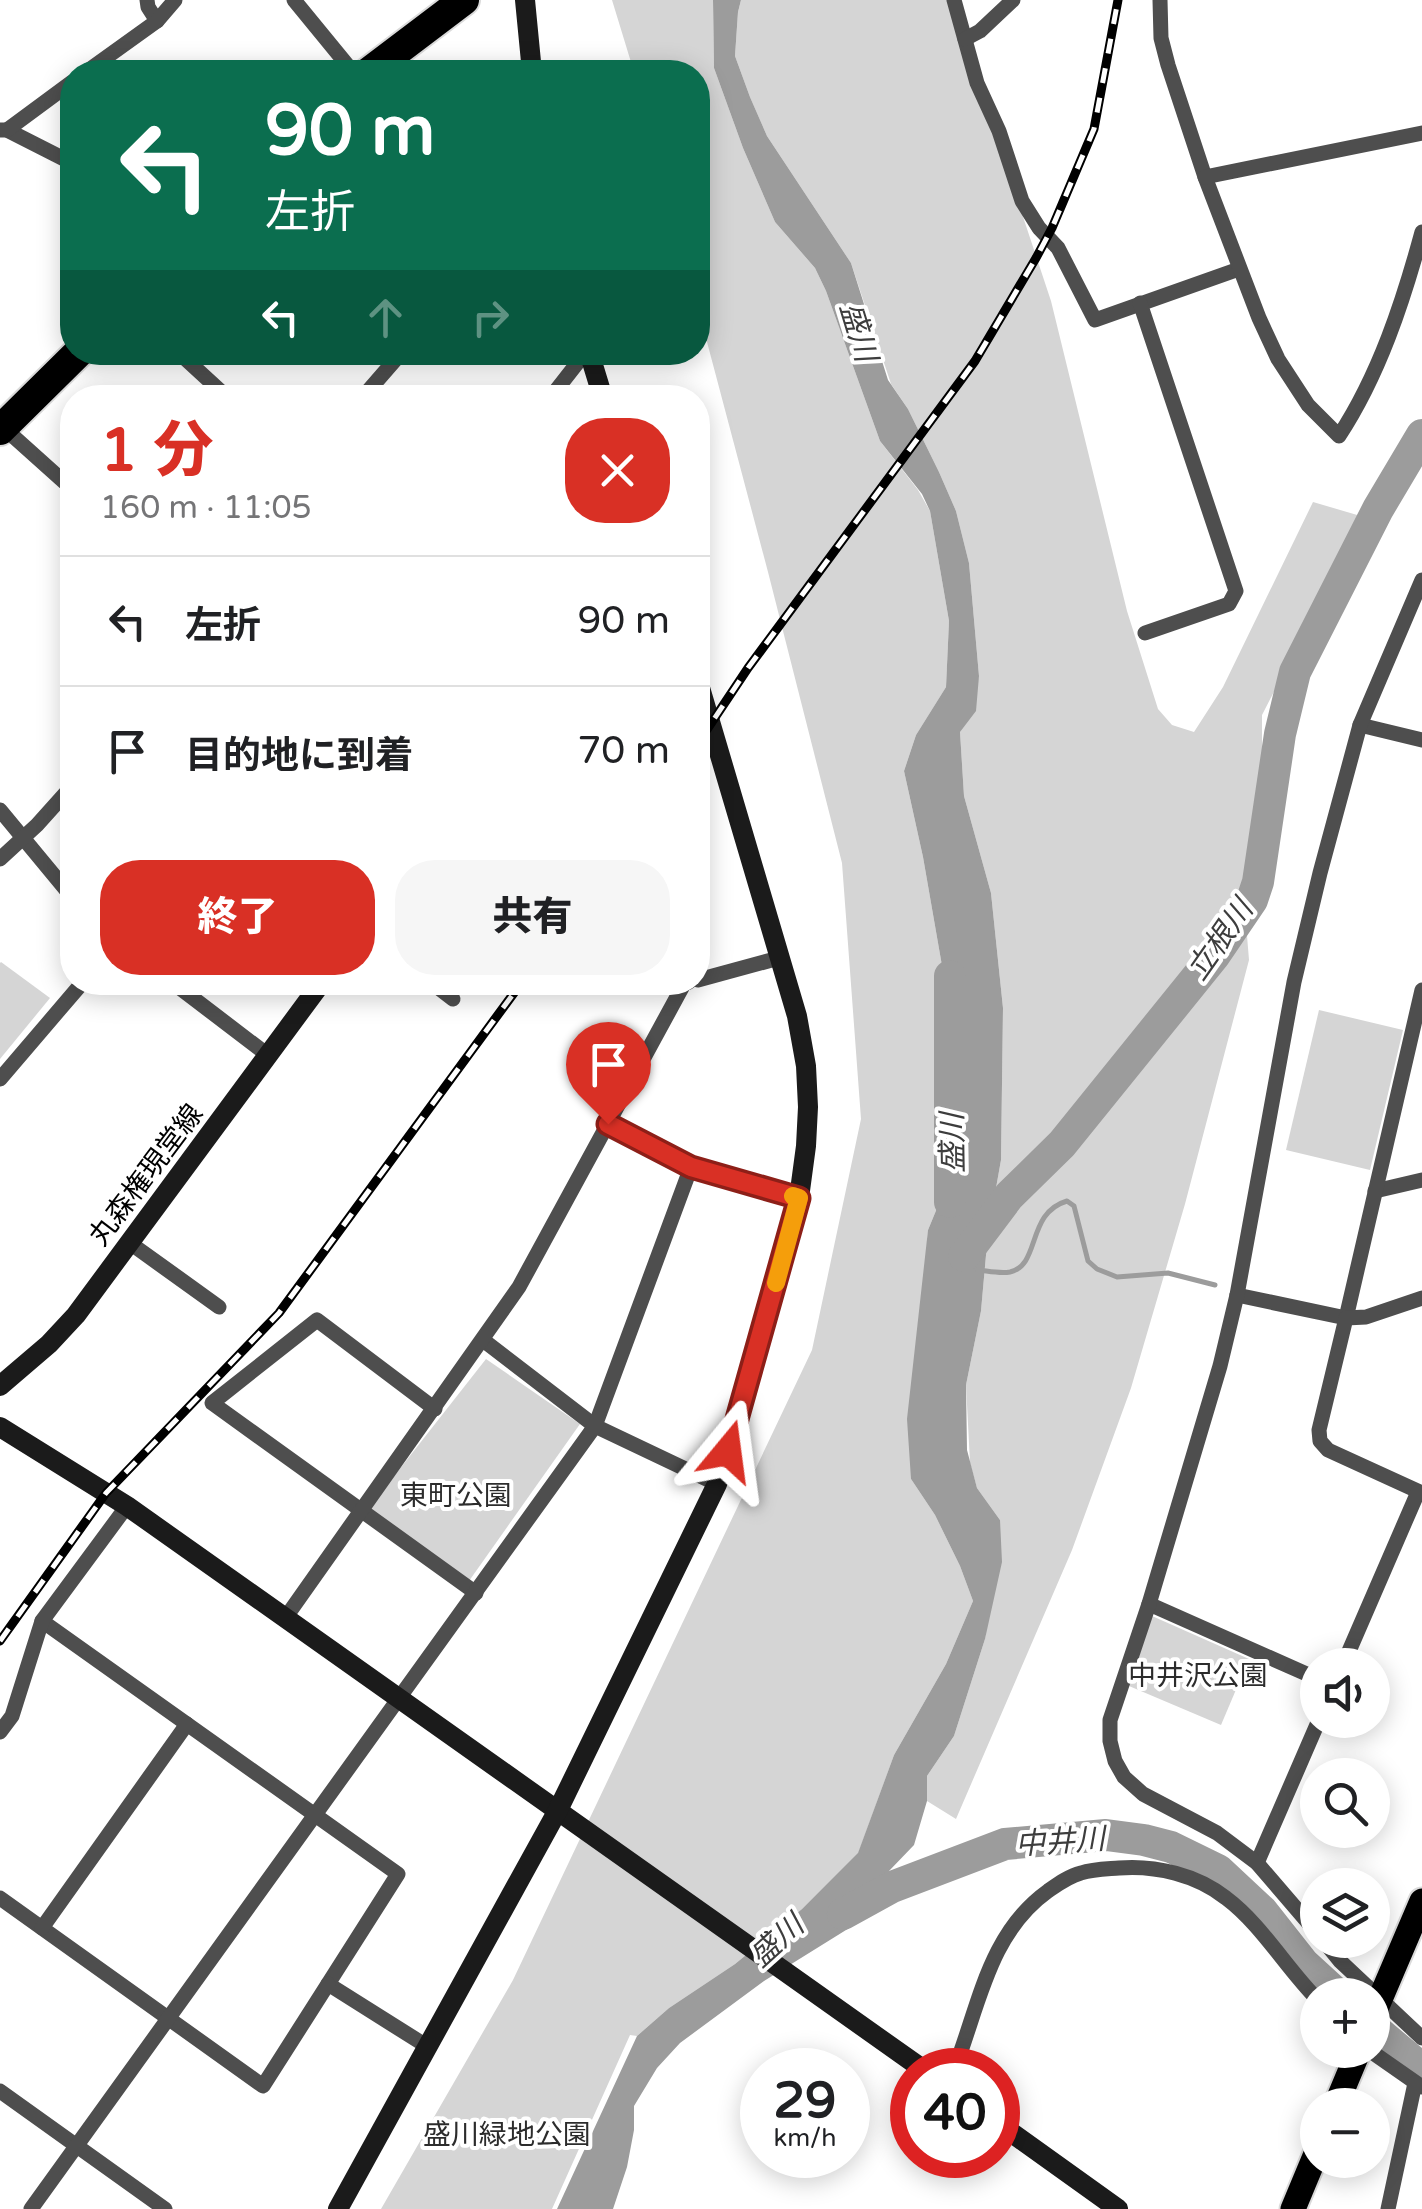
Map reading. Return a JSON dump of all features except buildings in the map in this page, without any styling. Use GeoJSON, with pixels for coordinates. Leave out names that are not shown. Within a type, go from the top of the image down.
{"type":"FeatureCollection","features":[{"type":"Feature","properties":{"kind":"highway"},"geometry":{"type":"LineString","coordinates":[[385,60],[464,0]]}},
{"type":"Feature","properties":{"kind":"highway"},"geometry":{"type":"LineString","coordinates":[[3,422],[65,365]]}},
{"type":"Feature","properties":{"kind":"main road"},"geometry":{"type":"LineString","coordinates":[[1389,1978],[1422,1902]]}},
{"type":"Feature","properties":{"kind":"main road"},"geometry":{"type":"LineString","coordinates":[[1292,2209],[1305,2178]]}},
{"type":"Feature","properties":{"kind":"street"},"geometry":{"type":"LineString","coordinates":[[147,0],[157,20]]}},
{"type":"Feature","properties":{"kind":"street"},"geometry":{"type":"LineString","coordinates":[[102,60],[157,20],[174,0]]}},
{"type":"Feature","properties":{"kind":"street"},"geometry":{"type":"LineString","coordinates":[[294,0],[343,60]]}},
{"type":"Feature","properties":{"kind":"street"},"geometry":{"type":"LineString","coordinates":[[525,0],[531,60]]}},
{"type":"Feature","properties":{"kind":"street"},"geometry":{"type":"LineString","coordinates":[[954,0],[976,83],[999,130],[1022,201],[1058,248],[1094,320],[1240,269]]}},
{"type":"Feature","properties":{"kind":"street"},"geometry":{"type":"LineString","coordinates":[[964,39],[980,31],[1013,0]]}},
{"type":"Feature","properties":{"kind":"street"},"geometry":{"type":"LineString","coordinates":[[1160,0],[1161,38],[1258,318],[1278,359],[1308,405],[1339,436],[1360,404],[1403,298],[1422,232]]}},
{"type":"Feature","properties":{"kind":"street"},"geometry":{"type":"LineString","coordinates":[[60,90],[3,130],[60,157]]}},
{"type":"Feature","properties":{"kind":"street"},"geometry":{"type":"LineString","coordinates":[[1206,177],[1422,133]]}},
{"type":"Feature","properties":{"kind":"street"},"geometry":{"type":"LineString","coordinates":[[1140,303],[1236,592],[1229,604],[1145,633]]}},
{"type":"Feature","properties":{"kind":"street"},"geometry":{"type":"LineString","coordinates":[[192,365],[214,385]]}},
{"type":"Feature","properties":{"kind":"street"},"geometry":{"type":"LineString","coordinates":[[561,385],[577,365]]}},
{"type":"Feature","properties":{"kind":"street"},"geometry":{"type":"LineString","coordinates":[[3,422],[60,477]]}},
{"type":"Feature","properties":{"kind":"street"},"geometry":{"type":"LineString","coordinates":[[1300,1913],[1257,1863],[1216,1833],[1144,1794],[1124,1777],[1114,1761],[1110,1720],[1220,1366],[1237,1295],[1294,982],[1360,724],[1422,580]]}},
{"type":"Feature","properties":{"kind":"street"},"geometry":{"type":"LineString","coordinates":[[338,2209],[558,1810],[717,1484],[799,1198],[806,1146],[806,1066],[797,1016],[710,722]]}},
{"type":"Feature","properties":{"kind":"street"},"geometry":{"type":"LineString","coordinates":[[1360,724],[1422,740]]}},
{"type":"Feature","properties":{"kind":"street"},"geometry":{"type":"LineString","coordinates":[[0,859],[60,799]]}},
{"type":"Feature","properties":{"kind":"street"},"geometry":{"type":"LineString","coordinates":[[0,810],[60,883]]}},
{"type":"Feature","properties":{"kind":"street"},"geometry":{"type":"LineString","coordinates":[[710,977],[780,958]]}},
{"type":"Feature","properties":{"kind":"street"},"geometry":{"type":"LineString","coordinates":[[1351,1648],[1420,1492],[1328,1450],[1320,1441],[1319,1430],[1422,990]]}},
{"type":"Feature","properties":{"kind":"street"},"geometry":{"type":"LineString","coordinates":[[0,1078],[72,995]]}},
{"type":"Feature","properties":{"kind":"street"},"geometry":{"type":"LineString","coordinates":[[189,995],[269,1056]]}},
{"type":"Feature","properties":{"kind":"street","name":"丸森権現堂線"},"geometry":{"type":"LineString","coordinates":[[0,1386],[76,1316],[313,995]]}},
{"type":"Feature","properties":{"kind":"street"},"geometry":{"type":"LineString","coordinates":[[448,995],[453,999]]}},
{"type":"Feature","properties":{"kind":"street"},"geometry":{"type":"LineString","coordinates":[[286,1616],[520,1287],[678,995]]}},
{"type":"Feature","properties":{"kind":"street"},"geometry":{"type":"LineString","coordinates":[[608,1124],[691,1167],[799,1198]]}},
{"type":"Feature","properties":{"kind":"street"},"geometry":{"type":"LineString","coordinates":[[32,2209],[594,1426],[691,1167]]}},
{"type":"Feature","properties":{"kind":"street"},"geometry":{"type":"LineString","coordinates":[[1375,1190],[1422,1180]]}},
{"type":"Feature","properties":{"kind":"street"},"geometry":{"type":"LineString","coordinates":[[130,1243],[219,1307]]}},
{"type":"Feature","properties":{"kind":"street"},"geometry":{"type":"LineString","coordinates":[[1237,1295],[1346,1318],[1366,1318],[1422,1298]]}},
{"type":"Feature","properties":{"kind":"street"},"geometry":{"type":"LineString","coordinates":[[434,1409],[317,1320],[212,1403],[476,1593]]}},
{"type":"Feature","properties":{"kind":"street"},"geometry":{"type":"LineString","coordinates":[[483,1340],[594,1426],[717,1484]]}},
{"type":"Feature","properties":{"kind":"street"},"geometry":{"type":"LineString","coordinates":[[0,1427],[127,1506],[286,1616],[893,2048]]}},
{"type":"Feature","properties":{"kind":"street"},"geometry":{"type":"LineString","coordinates":[[0,1732],[12,1716],[42,1621],[127,1506]]}},
{"type":"Feature","properties":{"kind":"street"},"geometry":{"type":"LineString","coordinates":[[1149,1604],[1300,1671]]}},
{"type":"Feature","properties":{"kind":"street"},"geometry":{"type":"LineString","coordinates":[[0,1898],[264,2086],[398,1874],[42,1621]]}},
{"type":"Feature","properties":{"kind":"street"},"geometry":{"type":"LineString","coordinates":[[42,1928],[186,1724]]}},
{"type":"Feature","properties":{"kind":"street"},"geometry":{"type":"LineString","coordinates":[[1257,1863],[1312,1738]]}},
{"type":"Feature","properties":{"kind":"street"},"geometry":{"type":"LineString","coordinates":[[961,2048],[987,1972],[1002,1942],[1040,1898],[1081,1872],[1129,1867],[1156,1869],[1207,1884],[1242,1911],[1300,1979]]}},
{"type":"Feature","properties":{"kind":"street"},"geometry":{"type":"LineString","coordinates":[[1337,1958],[1353,1978]]}},
{"type":"Feature","properties":{"kind":"street"},"geometry":{"type":"LineString","coordinates":[[328,1984],[428,2048]]}},
{"type":"Feature","properties":{"kind":"street"},"geometry":{"type":"LineString","coordinates":[[1390,2017],[1422,2038]]}},
{"type":"Feature","properties":{"kind":"street"},"geometry":{"type":"LineString","coordinates":[[1388,2209],[1418,2085],[1390,2065]]}},
{"type":"Feature","properties":{"kind":"street"},"geometry":{"type":"LineString","coordinates":[[0,2091],[164,2209]]}},
{"type":"Feature","properties":{"kind":"street"},"geometry":{"type":"LineString","coordinates":[[1020,2139],[1118,2209]]}},
{"type":"Feature","properties":{"kind":"green space","name":"盛川緑地公園"},"geometry":{"type":"Polygon","coordinates":[[[612,0],[713,0],[714,68],[743,148],[775,222],[815,268],[826,291],[880,441],[930,511],[949,621],[946,687],[916,735],[904,771],[956,1046],[961,1106],[942,1196],[928,1230],[911,1479],[935,1515],[973,1601],[946,1664],[894,1755],[858,1854],[802,1909],[735,1964],[669,2008],[637,2036],[630,2035],[552,2209],[381,2209],[513,1980],[812,1350],[861,1119],[842,863],[710,353],[710,60],[630,60],[612,0]]]}},
{"type":"Feature","properties":{"kind":"green space"},"geometry":{"type":"Polygon","coordinates":[[[741,0],[951,0],[1051,301],[1127,611],[1158,709],[1172,725],[1194,732],[1223,687],[1313,502],[1364,517],[1262,715],[1262,787],[1244,899],[1249,960],[1185,1204],[1131,1388],[1072,1550],[956,1819],[927,1801],[927,1776],[954,1736],[985,1639],[1000,1520],[977,1488],[970,1463],[966,1385],[981,1311],[988,1233],[1001,1160],[1003,1008],[991,893],[964,796],[960,732],[979,676],[969,563],[956,511],[908,409],[891,384],[851,263],[767,136],[750,97],[735,56],[741,0]]]}},
{"type":"Feature","properties":{"kind":"green space"},"geometry":{"type":"Polygon","coordinates":[[[0,963],[50,998],[0,1059],[0,963]]]}},
{"type":"Feature","properties":{"kind":"green space"},"geometry":{"type":"Polygon","coordinates":[[[1319,1010],[1403,1030],[1370,1170],[1286,1150],[1319,1010]]]}},
{"type":"Feature","properties":{"kind":"green space","name":"東町公園"},"geometry":{"type":"Polygon","coordinates":[[[486,1359],[580,1424],[469,1581],[369,1508],[486,1359]]]}},
{"type":"Feature","properties":{"kind":"green space","name":"中井沢公園"},"geometry":{"type":"Polygon","coordinates":[[[1152,1616],[1249,1659],[1221,1725],[1129,1686],[1152,1616]]]}},
{"type":"Feature","properties":{"kind":"water"},"geometry":{"type":"Polygon","coordinates":[[[713,0],[741,0],[735,56],[750,97],[767,136],[851,263],[888,380],[908,409],[939,472],[956,511],[969,563],[979,676],[976,711],[960,732],[964,796],[991,893],[1003,1008],[1001,1160],[988,1233],[981,1311],[966,1385],[967,1450],[977,1488],[1000,1520],[1002,1562],[985,1639],[954,1736],[927,1776],[927,1801],[914,1845],[889,1871],[875,1912],[764,1981],[680,2043],[657,2068],[634,2106],[627,2167],[613,2209],[557,2209],[637,2036],[802,1909],[858,1853],[894,1755],[946,1664],[973,1601],[935,1515],[911,1479],[907,1419],[928,1230],[942,1196],[961,1106],[956,1046],[904,771],[916,735],[946,687],[949,621],[930,511],[922,494],[880,441],[826,291],[815,268],[775,222],[743,148],[714,68],[713,0]]]}},
{"type":"Feature","properties":{"kind":"waterway","name":"立根川"},"geometry":{"type":"LineString","coordinates":[[964,1256],[1009,1196],[1062,1144],[1214,956],[1252,900],[1280,734],[1295,672],[1378,509],[1422,435]]}},
{"type":"Feature","properties":{"kind":"waterway","name":"盛川"},"geometry":{"type":"LineString","coordinates":[[950,976],[950,1202]]}},
{"type":"Feature","properties":{"kind":"waterway"},"geometry":{"type":"LineString","coordinates":[[978,1270],[1006,1273],[1020,1267],[1045,1216],[1067,1201],[1074,1206],[1088,1261],[1097,1269],[1117,1277],[1168,1273],[1215,1285]]}},
{"type":"Feature","properties":{"kind":"waterway","name":"中井川"},"geometry":{"type":"LineString","coordinates":[[843,1914],[892,1887],[1005,1844],[1106,1835],[1144,1840],[1171,1847],[1218,1870],[1262,1911],[1319,1978]]}},
{"type":"Feature","properties":{"kind":"waterway","name":"中井川"},"geometry":{"type":"LineString","coordinates":[[1390,2042],[1422,2069]]}},
{"type":"Feature","properties":{"kind":"railway"},"geometry":{"type":"LineString","coordinates":[[710,725],[975,361],[1036,258],[1094,129],[1118,0]]}},
{"type":"Feature","properties":{"kind":"railway"},"geometry":{"type":"LineString","coordinates":[[0,1641],[106,1493],[279,1313],[512,995]]}},
{"type":"Feature","properties":{"kind":"slow traffic"},"geometry":{"type":"LineString","coordinates":[[776,1283],[799,1198],[793,1196]]}},
{"type":"Feature","properties":{"kind":"route"},"geometry":{"type":"LineString","coordinates":[[608,1124],[691,1167],[799,1198],[728,1451]]}}]}
